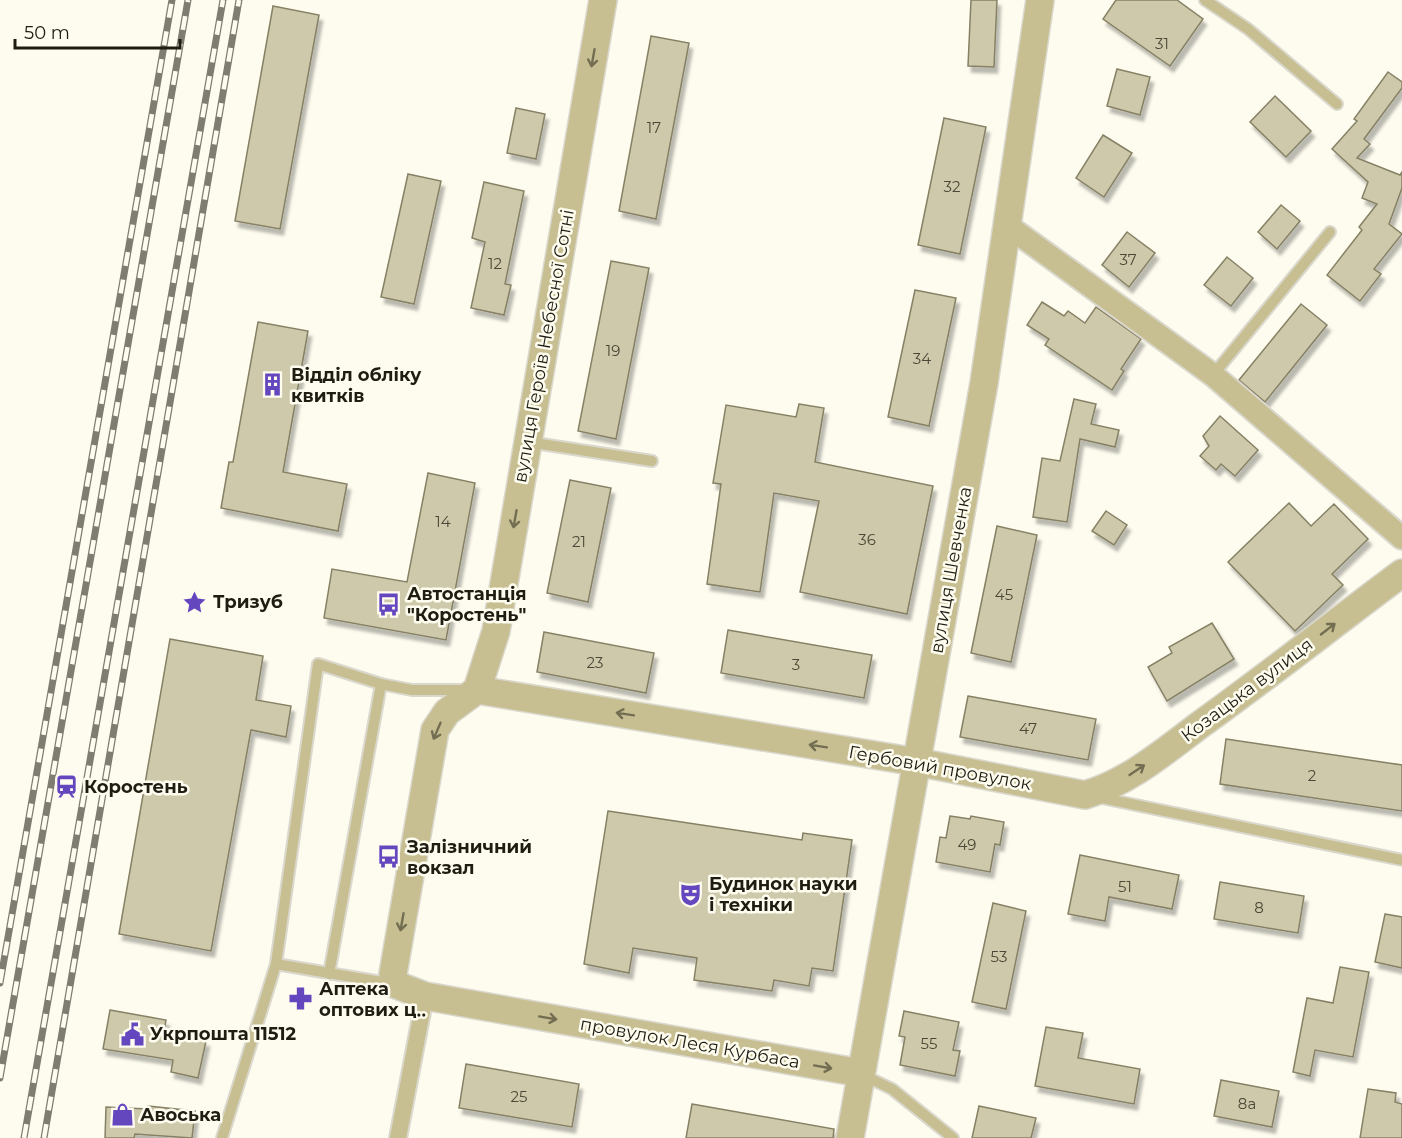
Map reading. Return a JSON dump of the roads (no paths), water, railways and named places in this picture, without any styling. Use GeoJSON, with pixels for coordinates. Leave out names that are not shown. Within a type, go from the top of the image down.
{"type":"FeatureCollection","features":[{"type":"Feature","properties":{"kind":"street","name":"вулиця Героїв Небесної Сотні"},"geometry":{"type":"LineString","coordinates":[[477,690],[496,632],[603,0]]}},
{"type":"Feature","properties":{"kind":"street","name":"вулиця Шевченка"},"geometry":{"type":"LineString","coordinates":[[850,1138],[982,394],[1040,0]]}},
{"type":"Feature","properties":{"kind":"street"},"geometry":{"type":"LineString","coordinates":[[1008,226],[1213,375],[1402,538]]}},
{"type":"Feature","properties":{"kind":"street","name":"Козацька вулиця"},"geometry":{"type":"LineString","coordinates":[[1085,795],[1101,790],[1133,774],[1270,675],[1402,573]]}},
{"type":"Feature","properties":{"kind":"street"},"geometry":{"type":"LineString","coordinates":[[398,1138],[410,990],[393,974],[435,730],[447,712],[461,699],[477,690]]}},
{"type":"Feature","properties":{"kind":"street","name":"Гербовий провулок"},"geometry":{"type":"LineString","coordinates":[[477,690],[917,762],[1085,795]]}},
{"type":"Feature","properties":{"kind":"street","name":"провулок Леся Курбаса"},"geometry":{"type":"LineString","coordinates":[[410,990],[861,1074]]}},
{"type":"Feature","properties":{"kind":"lane"},"geometry":{"type":"LineString","coordinates":[[1204,0],[1248,29],[1337,104]]}},
{"type":"Feature","properties":{"kind":"lane"},"geometry":{"type":"LineString","coordinates":[[1213,375],[1330,232]]}},
{"type":"Feature","properties":{"kind":"lane"},"geometry":{"type":"LineString","coordinates":[[528,442],[652,461]]}},
{"type":"Feature","properties":{"kind":"lane"},"geometry":{"type":"LineString","coordinates":[[222,1138],[276,964],[318,664],[381,684],[412,690],[477,690]]}},
{"type":"Feature","properties":{"kind":"lane"},"geometry":{"type":"LineString","coordinates":[[329,974],[381,684]]}},
{"type":"Feature","properties":{"kind":"lane","name":"Гербовий провулок"},"geometry":{"type":"LineString","coordinates":[[1085,795],[1402,860]]}},
{"type":"Feature","properties":{"kind":"lane"},"geometry":{"type":"LineString","coordinates":[[276,964],[410,990]]}},
{"type":"Feature","properties":{"kind":"lane","name":"провулок Леся Курбаса"},"geometry":{"type":"LineString","coordinates":[[861,1074],[892,1089],[953,1138]]}},
{"type":"Feature","properties":{"kind":"railway"},"geometry":{"type":"LineString","coordinates":[[0,983],[172,0]]}},
{"type":"Feature","properties":{"kind":"railway"},"geometry":{"type":"LineString","coordinates":[[0,1078],[188,0]]}},
{"type":"Feature","properties":{"kind":"railway"},"geometry":{"type":"LineString","coordinates":[[24,1138],[223,0]]}},
{"type":"Feature","properties":{"kind":"railway"},"geometry":{"type":"LineString","coordinates":[[44,1138],[239,0]]}},
{"type":"Feature","properties":{"kind":"place","name":"Відділ обліку квитків"},"geometry":{"type":"Point","coordinates":[273,385]}},
{"type":"Feature","properties":{"kind":"place","name":"Тризуб"},"geometry":{"type":"Point","coordinates":[195,602]}},
{"type":"Feature","properties":{"kind":"place","name":"Автостанція \"Коростень\""},"geometry":{"type":"Point","coordinates":[389,604]}},
{"type":"Feature","properties":{"kind":"place","name":"Коростень"},"geometry":{"type":"Point","coordinates":[66,787]}},
{"type":"Feature","properties":{"kind":"place","name":"Залізничний вокзал"},"geometry":{"type":"Point","coordinates":[389,857]}},
{"type":"Feature","properties":{"kind":"place","name":"Будинок науки і техніки"},"geometry":{"type":"Point","coordinates":[691,894]}},
{"type":"Feature","properties":{"kind":"place","name":"Аптека оптових ц‥"},"geometry":{"type":"Point","coordinates":[301,999]}},
{"type":"Feature","properties":{"kind":"place","name":"Укрпошта 11512"},"geometry":{"type":"Point","coordinates":[132,1034]}},
{"type":"Feature","properties":{"kind":"place","name":"Авоська"},"geometry":{"type":"Point","coordinates":[122,1115]}}]}
